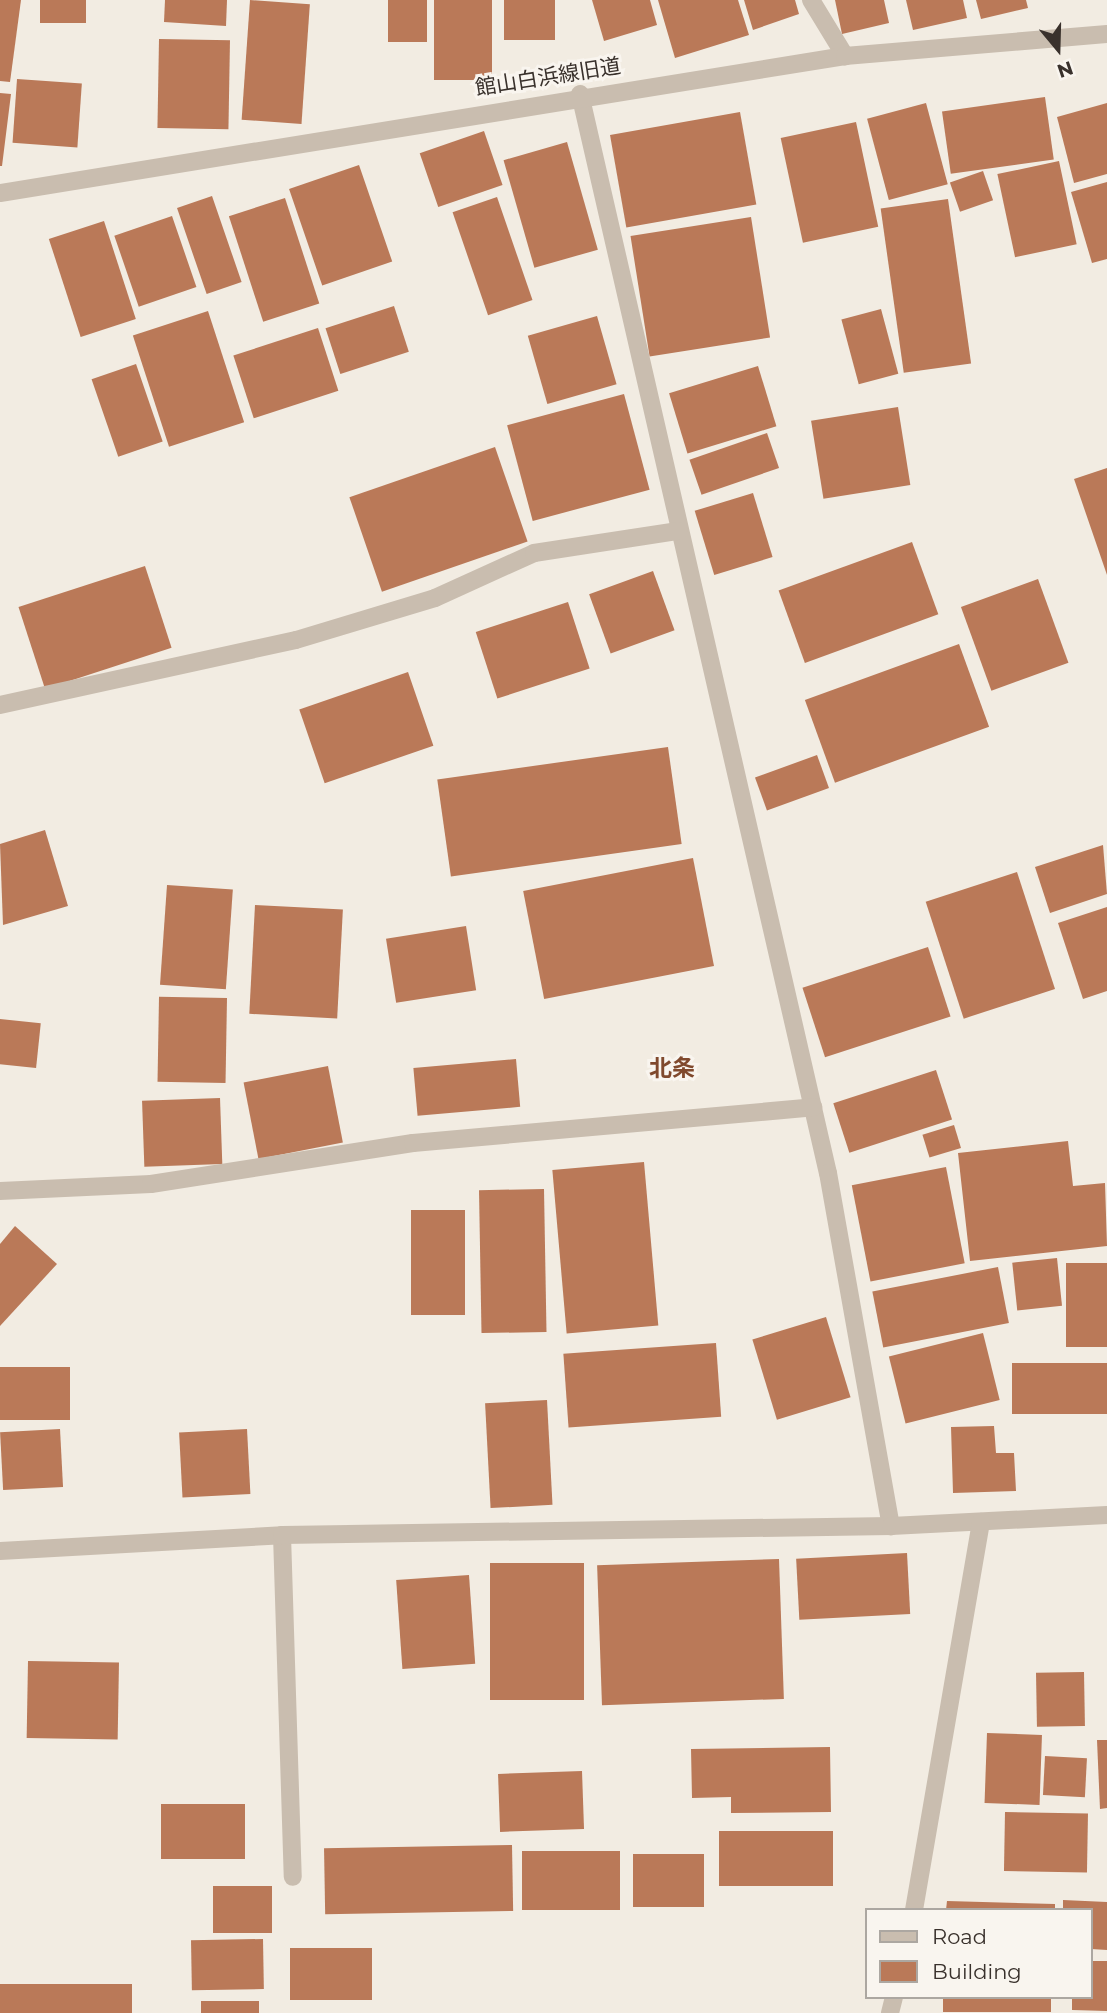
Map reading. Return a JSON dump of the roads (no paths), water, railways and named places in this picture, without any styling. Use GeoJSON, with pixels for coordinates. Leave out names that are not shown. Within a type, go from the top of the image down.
{"type":"FeatureCollection","features":[{"type":"Feature","properties":{"kind":"street"},"geometry":{"type":"LineString","coordinates":[[811,0],[845,56]]}},
{"type":"Feature","properties":{"kind":"street","name":"館山白浜線旧道"},"geometry":{"type":"LineString","coordinates":[[0,192],[580,94],[845,56],[1107,34]]}},
{"type":"Feature","properties":{"kind":"street"},"geometry":{"type":"LineString","coordinates":[[580,94],[678,531],[813,1107],[891,1525]]}},
{"type":"Feature","properties":{"kind":"street"},"geometry":{"type":"LineString","coordinates":[[0,705],[296,640],[435,598],[534,553],[678,531]]}},
{"type":"Feature","properties":{"kind":"street"},"geometry":{"type":"LineString","coordinates":[[0,1191],[151,1184],[413,1143],[813,1107]]}},
{"type":"Feature","properties":{"kind":"street"},"geometry":{"type":"LineString","coordinates":[[0,1551],[282,1535],[891,1525],[1107,1515]]}},
{"type":"Feature","properties":{"kind":"street"},"geometry":{"type":"LineString","coordinates":[[914,1908],[981,1522]]}},
{"type":"Feature","properties":{"kind":"street"},"geometry":{"type":"LineString","coordinates":[[282,1535],[293,1877]]}},
{"type":"Feature","properties":{"kind":"district","name":"北条"},"geometry":{"type":"Point","coordinates":[672,1068]}}]}
